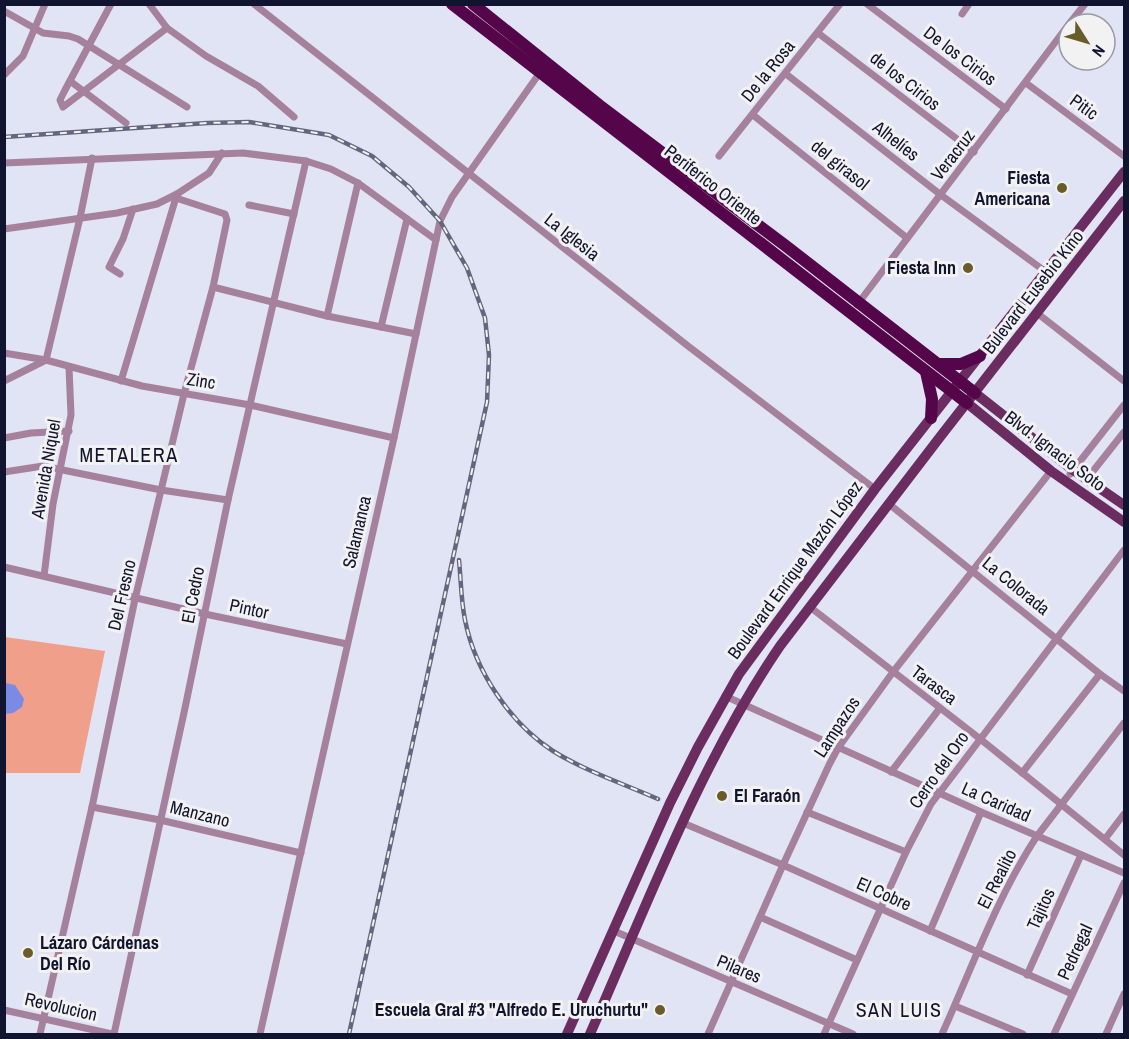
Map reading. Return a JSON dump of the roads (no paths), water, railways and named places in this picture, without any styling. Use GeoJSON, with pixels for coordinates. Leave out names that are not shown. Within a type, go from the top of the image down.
{"type":"FeatureCollection","features":[{"type":"Feature","properties":{"kind":"highway","name":"Periferico Oriente"},"geometry":{"type":"LineString","coordinates":[[452,4],[859,303],[938,364],[956,387]]}},
{"type":"Feature","properties":{"kind":"highway","name":"Periferico Oriente"},"geometry":{"type":"LineString","coordinates":[[473,4],[543,69],[850,313],[926,372],[956,387]]}},
{"type":"Feature","properties":{"kind":"highway"},"geometry":{"type":"LineString","coordinates":[[938,364],[961,364],[980,356]]}},
{"type":"Feature","properties":{"kind":"highway"},"geometry":{"type":"LineString","coordinates":[[926,372],[932,399],[931,418]]}},
{"type":"Feature","properties":{"kind":"highway"},"geometry":{"type":"LineString","coordinates":[[956,387],[971,398]]}},
{"type":"Feature","properties":{"kind":"main road","name":"Boulevard Enrique Mazón López"},"geometry":{"type":"LineString","coordinates":[[567,1035],[670,803],[725,696],[759,645],[875,489],[1125,172]]}},
{"type":"Feature","properties":{"kind":"main road","name":"Bulevard Eusebio Kino"},"geometry":{"type":"LineString","coordinates":[[971,398],[1125,201]]}},
{"type":"Feature","properties":{"kind":"main road","name":"Boulevard Enrique Mazón López"},"geometry":{"type":"LineString","coordinates":[[590,1035],[713,757],[743,704],[780,646],[971,398]]}},
{"type":"Feature","properties":{"kind":"main road","name":"Blvd. Ignacio Soto"},"geometry":{"type":"LineString","coordinates":[[971,398],[1051,471],[1125,522]]}},
{"type":"Feature","properties":{"kind":"main road","name":"Blvd. Ignacio Soto"},"geometry":{"type":"LineString","coordinates":[[971,398],[1071,472],[1125,505]]}},
{"type":"Feature","properties":{"kind":"main road"},"geometry":{"type":"LineString","coordinates":[[1051,471],[1057,465],[1071,472]]}},
{"type":"Feature","properties":{"kind":"street"},"geometry":{"type":"LineString","coordinates":[[4,75],[23,56],[29,46],[45,4]]}},
{"type":"Feature","properties":{"kind":"street"},"geometry":{"type":"LineString","coordinates":[[111,4],[60,100],[63,107],[167,28]]}},
{"type":"Feature","properties":{"kind":"street"},"geometry":{"type":"LineString","coordinates":[[149,4],[167,28],[206,56],[258,86],[294,117]]}},
{"type":"Feature","properties":{"kind":"street","name":"La Iglesia"},"geometry":{"type":"LineString","coordinates":[[254,4],[688,346],[875,489]]}},
{"type":"Feature","properties":{"kind":"street","name":"De la Rosa"},"geometry":{"type":"LineString","coordinates":[[719,156],[840,4]]}},
{"type":"Feature","properties":{"kind":"street","name":"De los Cirios"},"geometry":{"type":"LineString","coordinates":[[867,4],[1006,109]]}},
{"type":"Feature","properties":{"kind":"street"},"geometry":{"type":"LineString","coordinates":[[962,14],[969,4]]}},
{"type":"Feature","properties":{"kind":"street"},"geometry":{"type":"LineString","coordinates":[[4,11],[43,33],[73,37],[187,107]]}},
{"type":"Feature","properties":{"kind":"street","name":"de los Cirios"},"geometry":{"type":"LineString","coordinates":[[818,33],[974,152]]}},
{"type":"Feature","properties":{"kind":"street","name":"Veracruz"},"geometry":{"type":"LineString","coordinates":[[850,313],[1057,40]]}},
{"type":"Feature","properties":{"kind":"street","name":"Salamanca"},"geometry":{"type":"LineString","coordinates":[[260,1035],[394,438],[440,221],[468,173],[543,69]]}},
{"type":"Feature","properties":{"kind":"street","name":"Alhelíes"},"geometry":{"type":"LineString","coordinates":[[786,74],[941,195],[1046,272]]}},
{"type":"Feature","properties":{"kind":"street"},"geometry":{"type":"LineString","coordinates":[[70,81],[126,123]]}},
{"type":"Feature","properties":{"kind":"street","name":"Pitic"},"geometry":{"type":"LineString","coordinates":[[1026,83],[1125,156]]}},
{"type":"Feature","properties":{"kind":"street","name":"del girasol"},"geometry":{"type":"LineString","coordinates":[[753,115],[908,238]]}},
{"type":"Feature","properties":{"kind":"street"},"geometry":{"type":"LineString","coordinates":[[4,229],[157,204],[177,196],[209,173],[222,153]]}},
{"type":"Feature","properties":{"kind":"street"},"geometry":{"type":"LineString","coordinates":[[4,163],[222,153],[250,153],[306,161],[332,169],[358,183],[436,240]]}},
{"type":"Feature","properties":{"kind":"street"},"geometry":{"type":"LineString","coordinates":[[4,381],[46,360],[92,158]]}},
{"type":"Feature","properties":{"kind":"street","name":"El Cedro"},"geometry":{"type":"LineString","coordinates":[[113,1035],[228,500],[306,161]]}},
{"type":"Feature","properties":{"kind":"street"},"geometry":{"type":"LineString","coordinates":[[327,316],[358,183]]}},
{"type":"Feature","properties":{"kind":"street"},"geometry":{"type":"LineString","coordinates":[[121,381],[177,196]]}},
{"type":"Feature","properties":{"kind":"street","name":"Del Fresno"},"geometry":{"type":"LineString","coordinates":[[40,1035],[92,807],[135,599],[184,394],[213,287],[227,216],[177,196]]}},
{"type":"Feature","properties":{"kind":"street"},"geometry":{"type":"LineString","coordinates":[[249,204],[294,214]]}},
{"type":"Feature","properties":{"kind":"street"},"geometry":{"type":"LineString","coordinates":[[120,274],[109,267],[123,239],[133,209]]}},
{"type":"Feature","properties":{"kind":"street"},"geometry":{"type":"LineString","coordinates":[[381,327],[407,219]]}},
{"type":"Feature","properties":{"kind":"street"},"geometry":{"type":"LineString","coordinates":[[213,287],[327,316],[416,334]]}},
{"type":"Feature","properties":{"kind":"street"},"geometry":{"type":"LineString","coordinates":[[1037,313],[1125,381]]}},
{"type":"Feature","properties":{"kind":"street","name":"Zinc"},"geometry":{"type":"LineString","coordinates":[[4,353],[46,360],[121,381],[250,405],[394,438]]}},
{"type":"Feature","properties":{"kind":"street","name":"Avenida Niquel"},"geometry":{"type":"LineString","coordinates":[[44,576],[53,504],[71,415],[69,367]]}},
{"type":"Feature","properties":{"kind":"street"},"geometry":{"type":"LineString","coordinates":[[1071,472],[1125,405]]}},
{"type":"Feature","properties":{"kind":"street"},"geometry":{"type":"LineString","coordinates":[[1086,480],[1122,435],[1107,428]]}},
{"type":"Feature","properties":{"kind":"street"},"geometry":{"type":"LineString","coordinates":[[4,438],[31,433],[69,431]]}},
{"type":"Feature","properties":{"kind":"street"},"geometry":{"type":"LineString","coordinates":[[4,472],[36,466],[60,468],[161,490],[228,500]]}},
{"type":"Feature","properties":{"kind":"street","name":"Lampazos"},"geometry":{"type":"LineString","coordinates":[[708,1035],[807,812],[838,748],[893,672],[1051,471]]}},
{"type":"Feature","properties":{"kind":"street","name":"La Colorada"},"geometry":{"type":"LineString","coordinates":[[889,504],[1100,674],[1125,691]]}},
{"type":"Feature","properties":{"kind":"street","name":"Cerro del Oro"},"geometry":{"type":"LineString","coordinates":[[824,1035],[906,852],[938,793],[1125,550]]}},
{"type":"Feature","properties":{"kind":"street","name":"Pintor"},"geometry":{"type":"LineString","coordinates":[[4,567],[135,599],[348,644]]}},
{"type":"Feature","properties":{"kind":"street","name":"Tarasca"},"geometry":{"type":"LineString","coordinates":[[810,607],[1125,855]]}},
{"type":"Feature","properties":{"kind":"street"},"geometry":{"type":"LineString","coordinates":[[1022,772],[1100,674]]}},
{"type":"Feature","properties":{"kind":"street","name":"La Caridad"},"geometry":{"type":"LineString","coordinates":[[725,696],[938,793],[1125,873]]}},
{"type":"Feature","properties":{"kind":"street"},"geometry":{"type":"LineString","coordinates":[[891,772],[940,708]]}},
{"type":"Feature","properties":{"kind":"street","name":"El Realito"},"geometry":{"type":"LineString","coordinates":[[942,1035],[977,953],[1018,867],[1037,836],[1125,723]]}},
{"type":"Feature","properties":{"kind":"street","name":"Manzano"},"geometry":{"type":"LineString","coordinates":[[92,807],[160,820],[301,853]]}},
{"type":"Feature","properties":{"kind":"street"},"geometry":{"type":"LineString","coordinates":[[807,812],[906,852]]}},
{"type":"Feature","properties":{"kind":"street"},"geometry":{"type":"LineString","coordinates":[[930,931],[981,812]]}},
{"type":"Feature","properties":{"kind":"street"},"geometry":{"type":"LineString","coordinates":[[1105,839],[1125,814]]}},
{"type":"Feature","properties":{"kind":"street","name":"El Cobre"},"geometry":{"type":"LineString","coordinates":[[683,823],[1072,994]]}},
{"type":"Feature","properties":{"kind":"street","name":"Tajitos"},"geometry":{"type":"LineString","coordinates":[[1027,975],[1081,855]]}},
{"type":"Feature","properties":{"kind":"street","name":"Pedregal"},"geometry":{"type":"LineString","coordinates":[[1054,1035],[1125,883]]}},
{"type":"Feature","properties":{"kind":"street"},"geometry":{"type":"LineString","coordinates":[[760,917],[857,960]]}},
{"type":"Feature","properties":{"kind":"street","name":"Pilares"},"geometry":{"type":"LineString","coordinates":[[614,931],[853,1035]]}},
{"type":"Feature","properties":{"kind":"street"},"geometry":{"type":"LineString","coordinates":[[1106,1035],[1125,994]]}},
{"type":"Feature","properties":{"kind":"street"},"geometry":{"type":"LineString","coordinates":[[955,1006],[1023,1035]]}},
{"type":"Feature","properties":{"kind":"street","name":"Revolucion"},"geometry":{"type":"LineString","coordinates":[[4,1010],[113,1035]]}},
{"type":"Feature","properties":{"kind":"water"},"geometry":{"type":"Polygon","coordinates":[[[5,683],[15,685],[24,699],[22,707],[13,713],[5,714],[5,683]]]}},
{"type":"Feature","properties":{"kind":"railway"},"geometry":{"type":"LineString","coordinates":[[4,137],[249,122],[329,135],[372,156],[409,187],[440,221],[467,268],[485,318],[489,355],[487,402],[349,1034]]}},
{"type":"Feature","properties":{"kind":"railway"},"geometry":{"type":"LineString","coordinates":[[459,560],[465,620],[470,639],[486,676],[509,711],[537,739],[553,751],[591,771],[658,799]]}},
{"type":"Feature","properties":{"kind":"place","name":"Fiesta Americana"},"geometry":{"type":"Point","coordinates":[1062,188]}},
{"type":"Feature","properties":{"kind":"place","name":"Fiesta Inn"},"geometry":{"type":"Point","coordinates":[968,268]}},
{"type":"Feature","properties":{"kind":"place","name":"El Faraón"},"geometry":{"type":"Point","coordinates":[722,796]}},
{"type":"Feature","properties":{"kind":"place","name":"Lázaro Cárdenas Del Río"},"geometry":{"type":"Point","coordinates":[28,953]}},
{"type":"Feature","properties":{"kind":"place","name":"Escuela Gral #3 \"Alfredo E. Uruchurtu\""},"geometry":{"type":"Point","coordinates":[660,1010]}},
{"type":"Feature","properties":{"kind":"district","name":"METALERA"},"geometry":{"type":"Point","coordinates":[129,455]}},
{"type":"Feature","properties":{"kind":"district","name":"SAN LUIS"},"geometry":{"type":"Point","coordinates":[899,1010]}}]}
